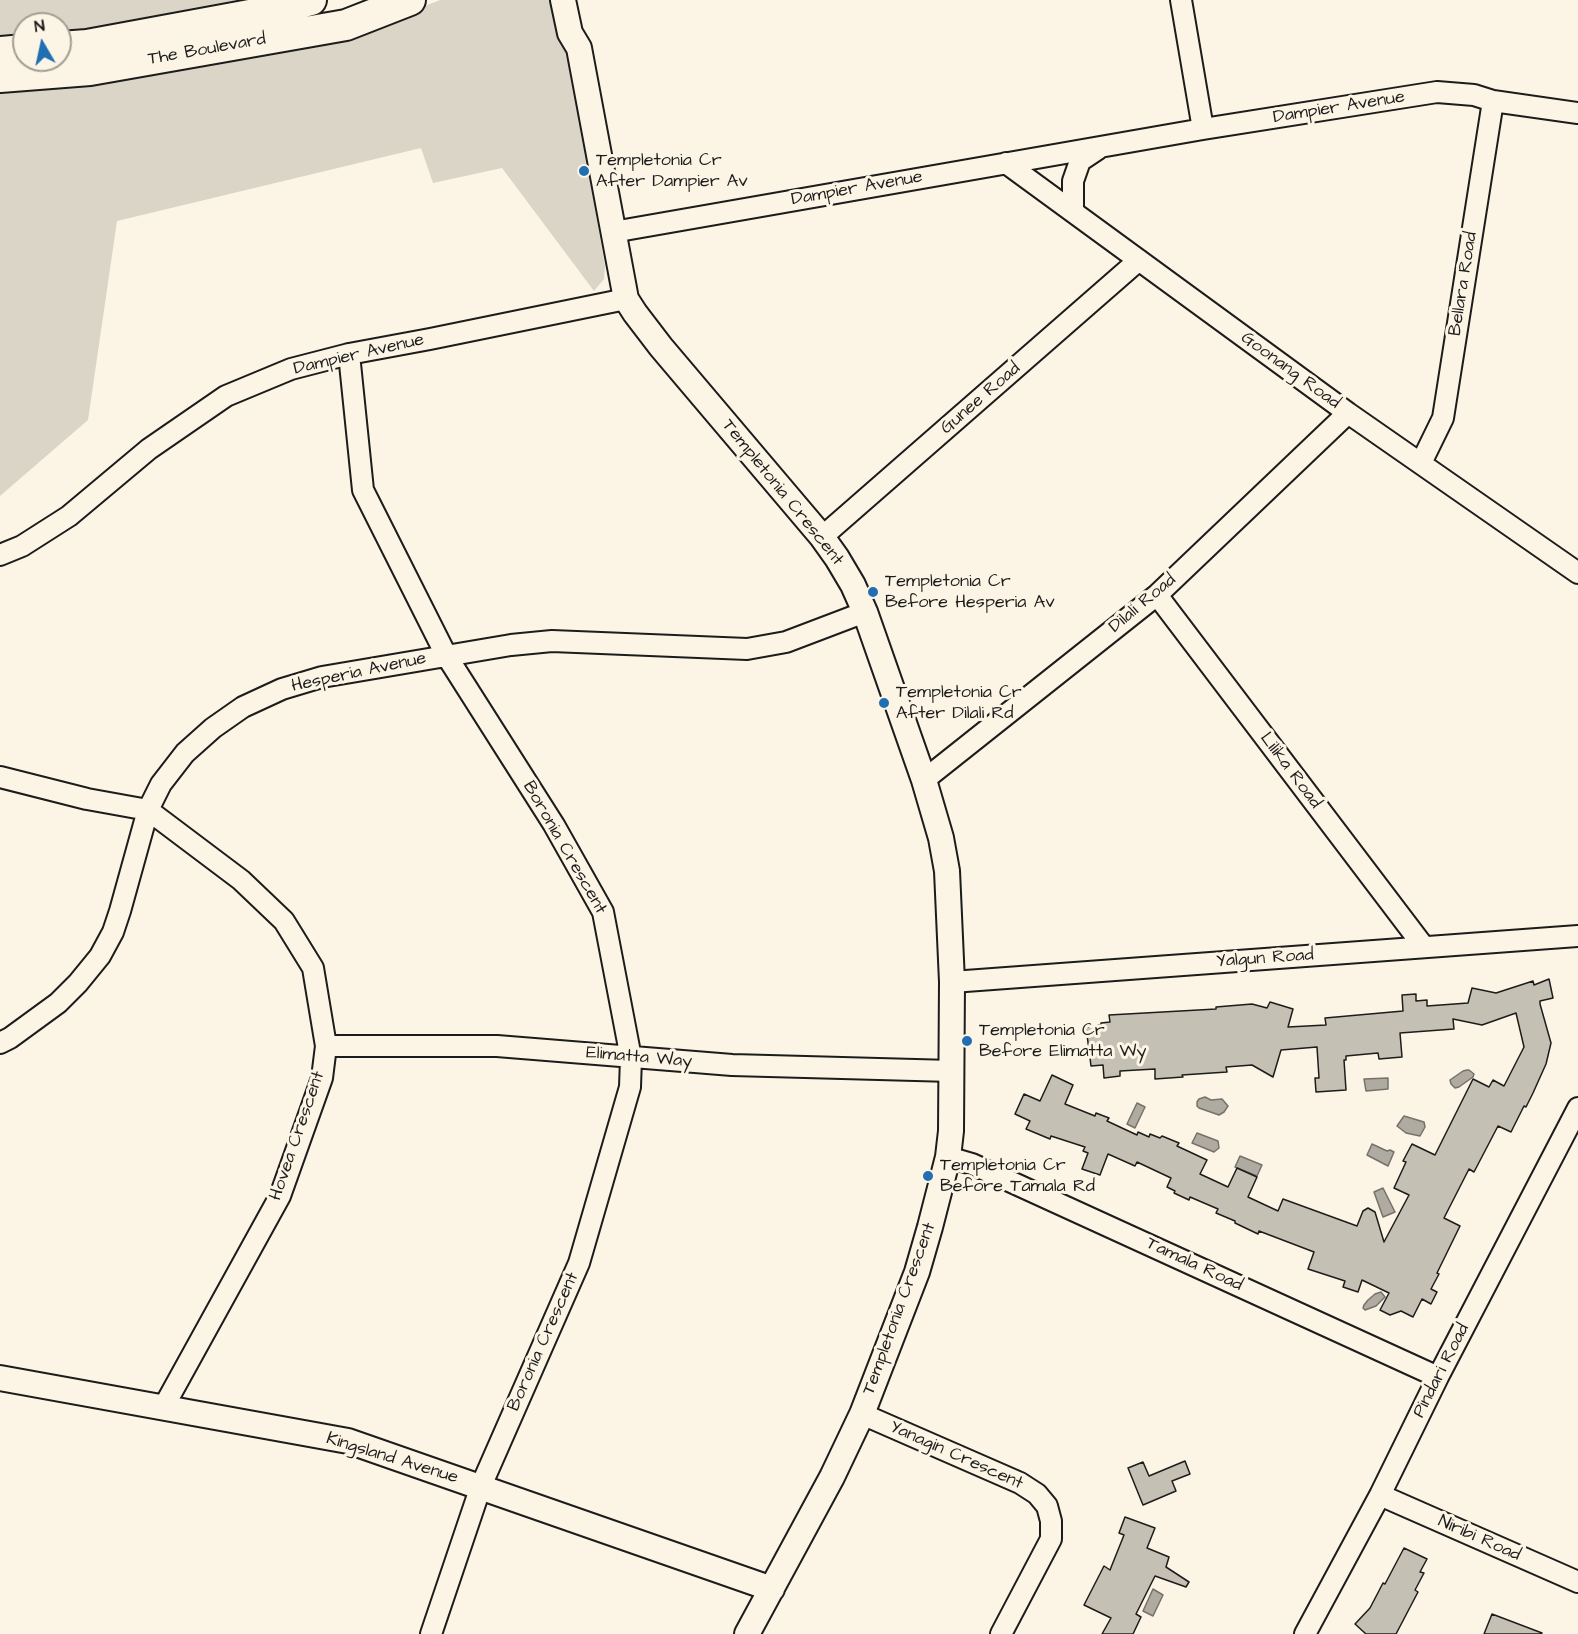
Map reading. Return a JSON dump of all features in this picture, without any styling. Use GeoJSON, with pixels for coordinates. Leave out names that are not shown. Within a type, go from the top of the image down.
{"type":"FeatureCollection","features":[{"type":"Feature","properties":{"kind":"main road","name":"The Boulevard"},"geometry":{"type":"LineString","coordinates":[[72,46],[266,12],[311,0]]}},
{"type":"Feature","properties":{"kind":"main road","name":"The Boulevard"},"geometry":{"type":"LineString","coordinates":[[0,77],[90,70],[346,25],[410,0]]}},
{"type":"Feature","properties":{"kind":"street","name":"Templetonia Crescent"},"geometry":{"type":"LineString","coordinates":[[563,0],[570,33],[579,48],[626,299],[661,347],[822,537],[853,585],[865,612],[924,780],[947,871],[952,982],[951,1131],[948,1157],[917,1272],[862,1414],[832,1478],[747,1634]]}},
{"type":"Feature","properties":{"kind":"street","name":"Templetonia Crescent"},"geometry":{"type":"LineString","coordinates":[[578,0],[582,32],[579,48]]}},
{"type":"Feature","properties":{"kind":"street"},"geometry":{"type":"LineString","coordinates":[[1181,0],[1203,129]]}},
{"type":"Feature","properties":{"kind":"street","name":"Dampier Avenue"},"geometry":{"type":"LineString","coordinates":[[613,232],[1203,129],[1437,92],[1474,95],[1578,113]]}},
{"type":"Feature","properties":{"kind":"street","name":"Bellara Road"},"geometry":{"type":"LineString","coordinates":[[1421,463],[1443,418],[1493,100]]}},
{"type":"Feature","properties":{"kind":"street","name":"Dampier Avenue"},"geometry":{"type":"LineString","coordinates":[[1073,212],[1073,182],[1080,161],[1101,148]]}},
{"type":"Feature","properties":{"kind":"street","name":"Goonang Road"},"geometry":{"type":"LineString","coordinates":[[1006,164],[1348,413],[1578,573]]}},
{"type":"Feature","properties":{"kind":"street","name":"Gunee Road"},"geometry":{"type":"LineString","coordinates":[[822,537],[1139,260]]}},
{"type":"Feature","properties":{"kind":"street","name":"Dampier Avenue"},"geometry":{"type":"LineString","coordinates":[[0,555],[22,546],[69,516],[149,449],[226,396],[291,369],[349,354],[626,299]]}},
{"type":"Feature","properties":{"kind":"street","name":"Boronia Crescent"},"geometry":{"type":"LineString","coordinates":[[349,354],[363,490],[446,655],[554,825],[603,912],[631,1058],[630,1087],[579,1263],[481,1486],[431,1634]]}},
{"type":"Feature","properties":{"kind":"street","name":"Dilali Road"},"geometry":{"type":"LineString","coordinates":[[924,780],[1157,595],[1348,413]]}},
{"type":"Feature","properties":{"kind":"street","name":"Lilika Road"},"geometry":{"type":"LineString","coordinates":[[1157,595],[1424,947]]}},
{"type":"Feature","properties":{"kind":"street","name":"Hesperia Avenue"},"geometry":{"type":"LineString","coordinates":[[0,1043],[57,1004],[100,956],[113,932],[148,810],[161,784],[185,753],[213,728],[243,707],[282,689],[322,677],[446,655],[552,640],[747,649],[786,642],[865,612]]}},
{"type":"Feature","properties":{"kind":"street","name":"Hovea Crescent"},"geometry":{"type":"LineString","coordinates":[[0,777],[148,810],[241,880],[284,921],[313,968],[326,1046],[322,1078],[280,1196],[163,1408]]}},
{"type":"Feature","properties":{"kind":"street","name":"Yalgun Road"},"geometry":{"type":"LineString","coordinates":[[952,982],[1578,936]]}},
{"type":"Feature","properties":{"kind":"street","name":"Elimatta Way"},"geometry":{"type":"LineString","coordinates":[[326,1046],[497,1046],[732,1065],[952,1071]]}},
{"type":"Feature","properties":{"kind":"street","name":"Pindari Road"},"geometry":{"type":"LineString","coordinates":[[1305,1634],[1380,1495],[1438,1377],[1578,1108]]}},
{"type":"Feature","properties":{"kind":"street","name":"Tamala Road"},"geometry":{"type":"LineString","coordinates":[[948,1157],[972,1164],[1438,1377]]}},
{"type":"Feature","properties":{"kind":"street","name":"Kingsland Avenue"},"geometry":{"type":"LineString","coordinates":[[0,1378],[348,1441],[772,1589]]}},
{"type":"Feature","properties":{"kind":"street","name":"Yanagin Crescent"},"geometry":{"type":"LineString","coordinates":[[862,1414],[1020,1483],[1038,1494],[1047,1506],[1051,1521],[1051,1539],[1002,1634]]}},
{"type":"Feature","properties":{"kind":"street","name":"Niribi Road"},"geometry":{"type":"LineString","coordinates":[[1380,1495],[1578,1582]]}},
{"type":"Feature","properties":{"kind":"shaded area"},"geometry":{"type":"Polygon","coordinates":[[[0,0],[252,0],[72,34],[72,12],[12,12],[12,40],[0,41],[0,0]]]}},
{"type":"Feature","properties":{"kind":"shaded area"},"geometry":{"type":"Polygon","coordinates":[[[440,0],[558,0],[605,266],[604,279],[594,291],[502,168],[433,183],[421,148],[117,221],[88,420],[0,496],[0,93],[94,86],[333,43],[440,0]]]}},
{"type":"Feature","properties":{"kind":"shaded area"},"geometry":{"type":"Polygon","coordinates":[[[1469,1070],[1474,1074],[1473,1077],[1459,1087],[1455,1088],[1451,1084],[1450,1080],[1463,1071],[1469,1070]]]}},
{"type":"Feature","properties":{"kind":"shaded area"},"geometry":{"type":"Polygon","coordinates":[[[1388,1078],[1388,1089],[1366,1091],[1364,1079],[1388,1078]]]}},
{"type":"Feature","properties":{"kind":"shaded area"},"geometry":{"type":"Polygon","coordinates":[[[1205,1097],[1211,1100],[1222,1099],[1228,1106],[1219,1115],[1199,1108],[1197,1102],[1205,1097]]]}},
{"type":"Feature","properties":{"kind":"shaded area"},"geometry":{"type":"Polygon","coordinates":[[[1137,1103],[1145,1107],[1135,1128],[1127,1124],[1137,1103]]]}},
{"type":"Feature","properties":{"kind":"shaded area"},"geometry":{"type":"Polygon","coordinates":[[[1404,1116],[1424,1122],[1425,1127],[1420,1136],[1406,1133],[1397,1126],[1404,1116]]]}},
{"type":"Feature","properties":{"kind":"shaded area"},"geometry":{"type":"Polygon","coordinates":[[[1197,1133],[1218,1141],[1219,1148],[1214,1152],[1192,1143],[1197,1133]]]}},
{"type":"Feature","properties":{"kind":"shaded area"},"geometry":{"type":"Polygon","coordinates":[[[1372,1144],[1394,1152],[1388,1166],[1367,1155],[1372,1144]]]}},
{"type":"Feature","properties":{"kind":"shaded area"},"geometry":{"type":"Polygon","coordinates":[[[1240,1156],[1262,1165],[1257,1176],[1235,1167],[1240,1156]]]}},
{"type":"Feature","properties":{"kind":"shaded area"},"geometry":{"type":"Polygon","coordinates":[[[1383,1188],[1395,1212],[1383,1217],[1374,1192],[1383,1188]]]}},
{"type":"Feature","properties":{"kind":"shaded area"},"geometry":{"type":"Polygon","coordinates":[[[1381,1292],[1385,1297],[1376,1306],[1365,1310],[1363,1308],[1368,1300],[1381,1292]]]}},
{"type":"Feature","properties":{"kind":"shaded area"},"geometry":{"type":"Polygon","coordinates":[[[1153,1589],[1163,1595],[1153,1616],[1143,1611],[1153,1589]]]}},
{"type":"Feature","properties":{"kind":"building"},"geometry":{"type":"Polygon","coordinates":[[[1549,979],[1553,998],[1540,1001],[1551,1043],[1546,1064],[1526,1107],[1524,1106],[1511,1132],[1498,1126],[1474,1172],[1469,1169],[1444,1218],[1460,1226],[1431,1289],[1437,1292],[1431,1304],[1422,1299],[1413,1317],[1401,1311],[1390,1315],[1380,1310],[1389,1293],[1362,1280],[1358,1292],[1343,1287],[1345,1281],[1308,1269],[1314,1252],[1259,1231],[1258,1234],[1216,1213],[1218,1209],[1174,1193],[1175,1191],[1167,1187],[1171,1178],[1137,1162],[1135,1166],[1108,1154],[1100,1175],[1082,1169],[1088,1153],[1083,1151],[1085,1147],[1051,1136],[1050,1139],[1026,1129],[1030,1121],[1015,1114],[1024,1094],[1040,1101],[1052,1075],[1073,1085],[1065,1104],[1095,1116],[1096,1113],[1109,1118],[1107,1121],[1137,1135],[1138,1132],[1149,1137],[1150,1134],[1160,1138],[1162,1136],[1179,1143],[1177,1146],[1207,1160],[1200,1174],[1228,1187],[1237,1168],[1257,1177],[1248,1197],[1278,1211],[1283,1199],[1357,1226],[1363,1211],[1368,1208],[1375,1212],[1384,1242],[1409,1195],[1394,1188],[1406,1162],[1403,1161],[1412,1144],[1435,1155],[1473,1079],[1489,1087],[1493,1080],[1504,1086],[1524,1047],[1516,1013],[1482,1025],[1453,1019],[1454,1029],[1400,1033],[1402,1057],[1379,1059],[1378,1053],[1346,1056],[1344,1060],[1346,1090],[1316,1092],[1315,1078],[1319,1078],[1317,1047],[1281,1050],[1273,1077],[1252,1065],[1226,1067],[1227,1072],[1182,1075],[1183,1077],[1155,1079],[1155,1069],[1120,1071],[1120,1076],[1104,1078],[1103,1065],[1091,1066],[1086,1027],[1110,1022],[1109,1015],[1216,1009],[1216,1007],[1252,1004],[1267,1008],[1270,1002],[1293,1009],[1288,1027],[1326,1025],[1325,1018],[1403,1011],[1402,995],[1416,994],[1416,1001],[1427,1000],[1427,1006],[1468,1003],[1472,988],[1496,993],[1533,981],[1534,985],[1549,979]]]}},
{"type":"Feature","properties":{"kind":"building"},"geometry":{"type":"Polygon","coordinates":[[[1185,1461],[1190,1474],[1172,1481],[1176,1491],[1143,1505],[1128,1468],[1143,1462],[1149,1476],[1185,1461]]]}},
{"type":"Feature","properties":{"kind":"building"},"geometry":{"type":"Polygon","coordinates":[[[1125,1517],[1155,1528],[1147,1548],[1169,1557],[1166,1567],[1189,1582],[1186,1587],[1155,1576],[1136,1614],[1141,1617],[1133,1634],[1102,1634],[1111,1618],[1084,1605],[1104,1566],[1110,1570],[1124,1535],[1119,1533],[1125,1517]]]}},
{"type":"Feature","properties":{"kind":"building"},"geometry":{"type":"Polygon","coordinates":[[[1404,1548],[1427,1559],[1420,1572],[1424,1573],[1415,1590],[1418,1592],[1396,1634],[1366,1634],[1355,1624],[1370,1608],[1404,1548]]]}},
{"type":"Feature","properties":{"kind":"building"},"geometry":{"type":"Polygon","coordinates":[[[1492,1614],[1542,1633],[1484,1634],[1492,1614]]]}},
{"type":"Feature","properties":{"kind":"place","name":"Templetonia Cr After Dampier Av"},"geometry":{"type":"Point","coordinates":[584,171]}},
{"type":"Feature","properties":{"kind":"place","name":"Templetonia Cr Before Hesperia Av"},"geometry":{"type":"Point","coordinates":[873,592]}},
{"type":"Feature","properties":{"kind":"place","name":"Templetonia Cr After Dilali Rd"},"geometry":{"type":"Point","coordinates":[884,703]}},
{"type":"Feature","properties":{"kind":"place","name":"Templetonia Cr Before Elimatta Wy"},"geometry":{"type":"Point","coordinates":[967,1041]}},
{"type":"Feature","properties":{"kind":"place","name":"Templetonia Cr Before Tamala Rd"},"geometry":{"type":"Point","coordinates":[928,1176]}}]}
